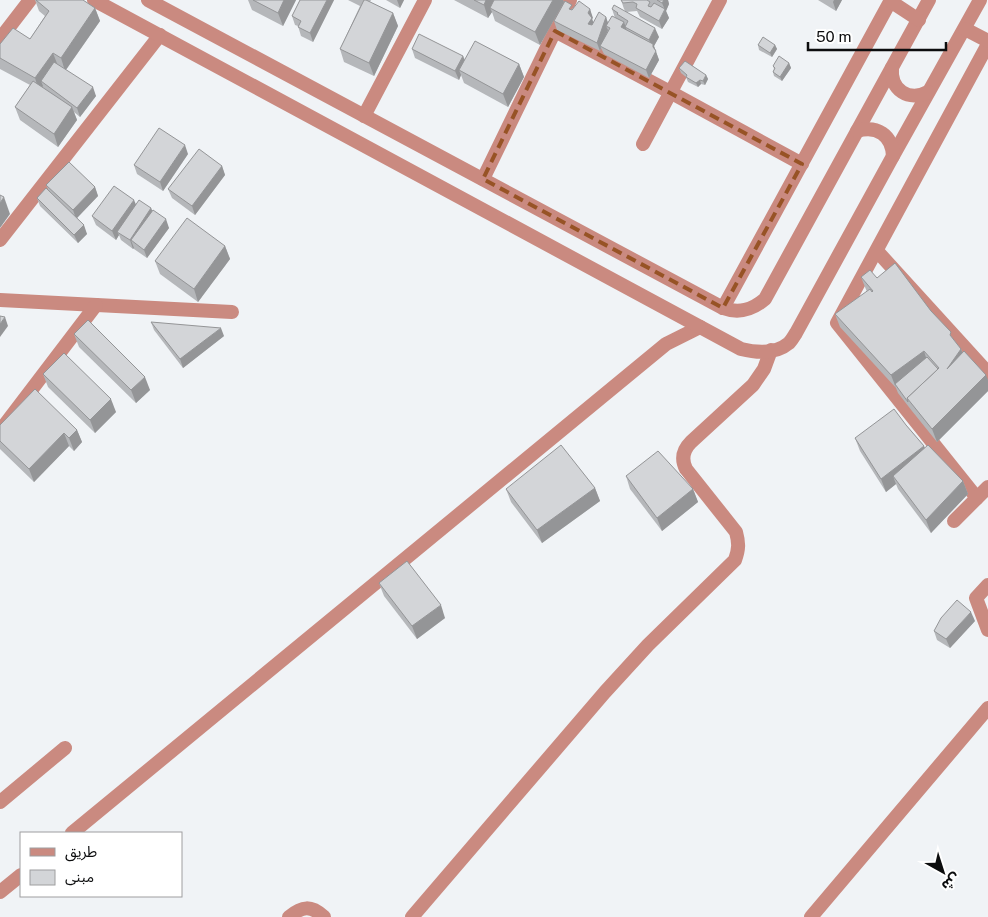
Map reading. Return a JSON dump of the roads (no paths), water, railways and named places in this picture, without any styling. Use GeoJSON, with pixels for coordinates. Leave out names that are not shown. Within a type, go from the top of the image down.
{"type":"FeatureCollection","features":[{"type":"Feature","properties":{"kind":"street"},"geometry":{"type":"LineString","coordinates":[[0,39],[30,0]]}},
{"type":"Feature","properties":{"kind":"street"},"geometry":{"type":"LineString","coordinates":[[94,0],[741,349],[751,352],[771,350],[789,342],[796,333],[980,0]]}},
{"type":"Feature","properties":{"kind":"street"},"geometry":{"type":"LineString","coordinates":[[148,0],[723,308],[740,312],[749,310],[765,299],[929,0]]}},
{"type":"Feature","properties":{"kind":"street"},"geometry":{"type":"LineString","coordinates":[[364,116],[425,0]]}},
{"type":"Feature","properties":{"kind":"street"},"geometry":{"type":"LineString","coordinates":[[483,179],[570,0]]}},
{"type":"Feature","properties":{"kind":"street"},"geometry":{"type":"LineString","coordinates":[[643,144],[720,0]]}},
{"type":"Feature","properties":{"kind":"street"},"geometry":{"type":"LineString","coordinates":[[723,308],[890,1],[919,20]]}},
{"type":"Feature","properties":{"kind":"street"},"geometry":{"type":"LineString","coordinates":[[965,29],[988,42],[837,323],[977,498]]}},
{"type":"Feature","properties":{"kind":"street"},"geometry":{"type":"LineString","coordinates":[[555,31],[802,164]]}},
{"type":"Feature","properties":{"kind":"street"},"geometry":{"type":"LineString","coordinates":[[0,240],[160,35]]}},
{"type":"Feature","properties":{"kind":"street"},"geometry":{"type":"LineString","coordinates":[[892,68],[893,80],[896,86],[905,94],[917,96],[928,92]]}},
{"type":"Feature","properties":{"kind":"street"},"geometry":{"type":"LineString","coordinates":[[857,132],[870,129],[882,133],[890,143],[893,156]]}},
{"type":"Feature","properties":{"kind":"street"},"geometry":{"type":"LineString","coordinates":[[877,251],[988,373]]}},
{"type":"Feature","properties":{"kind":"street"},"geometry":{"type":"LineString","coordinates":[[0,300],[232,312]]}},
{"type":"Feature","properties":{"kind":"street"},"geometry":{"type":"LineString","coordinates":[[0,431],[96,305]]}},
{"type":"Feature","properties":{"kind":"street"},"geometry":{"type":"LineString","coordinates":[[73,832],[666,344],[700,327]]}},
{"type":"Feature","properties":{"kind":"street"},"geometry":{"type":"LineString","coordinates":[[412,917],[605,692],[648,645],[734,560],[738,551],[739,541],[736,532],[686,469],[684,452],[691,442],[753,385],[764,369],[771,350]]}},
{"type":"Feature","properties":{"kind":"street"},"geometry":{"type":"LineString","coordinates":[[954,521],[988,487]]}},
{"type":"Feature","properties":{"kind":"street"},"geometry":{"type":"LineString","coordinates":[[988,585],[976,598],[988,630]]}},
{"type":"Feature","properties":{"kind":"street"},"geometry":{"type":"LineString","coordinates":[[810,917],[988,708]]}},
{"type":"Feature","properties":{"kind":"street"},"geometry":{"type":"LineString","coordinates":[[0,802],[65,748]]}},
{"type":"Feature","properties":{"kind":"street"},"geometry":{"type":"LineString","coordinates":[[0,892],[20,876]]}},
{"type":"Feature","properties":{"kind":"street"},"geometry":{"type":"LineString","coordinates":[[289,917],[300,909],[308,908],[324,917]]}}]}
